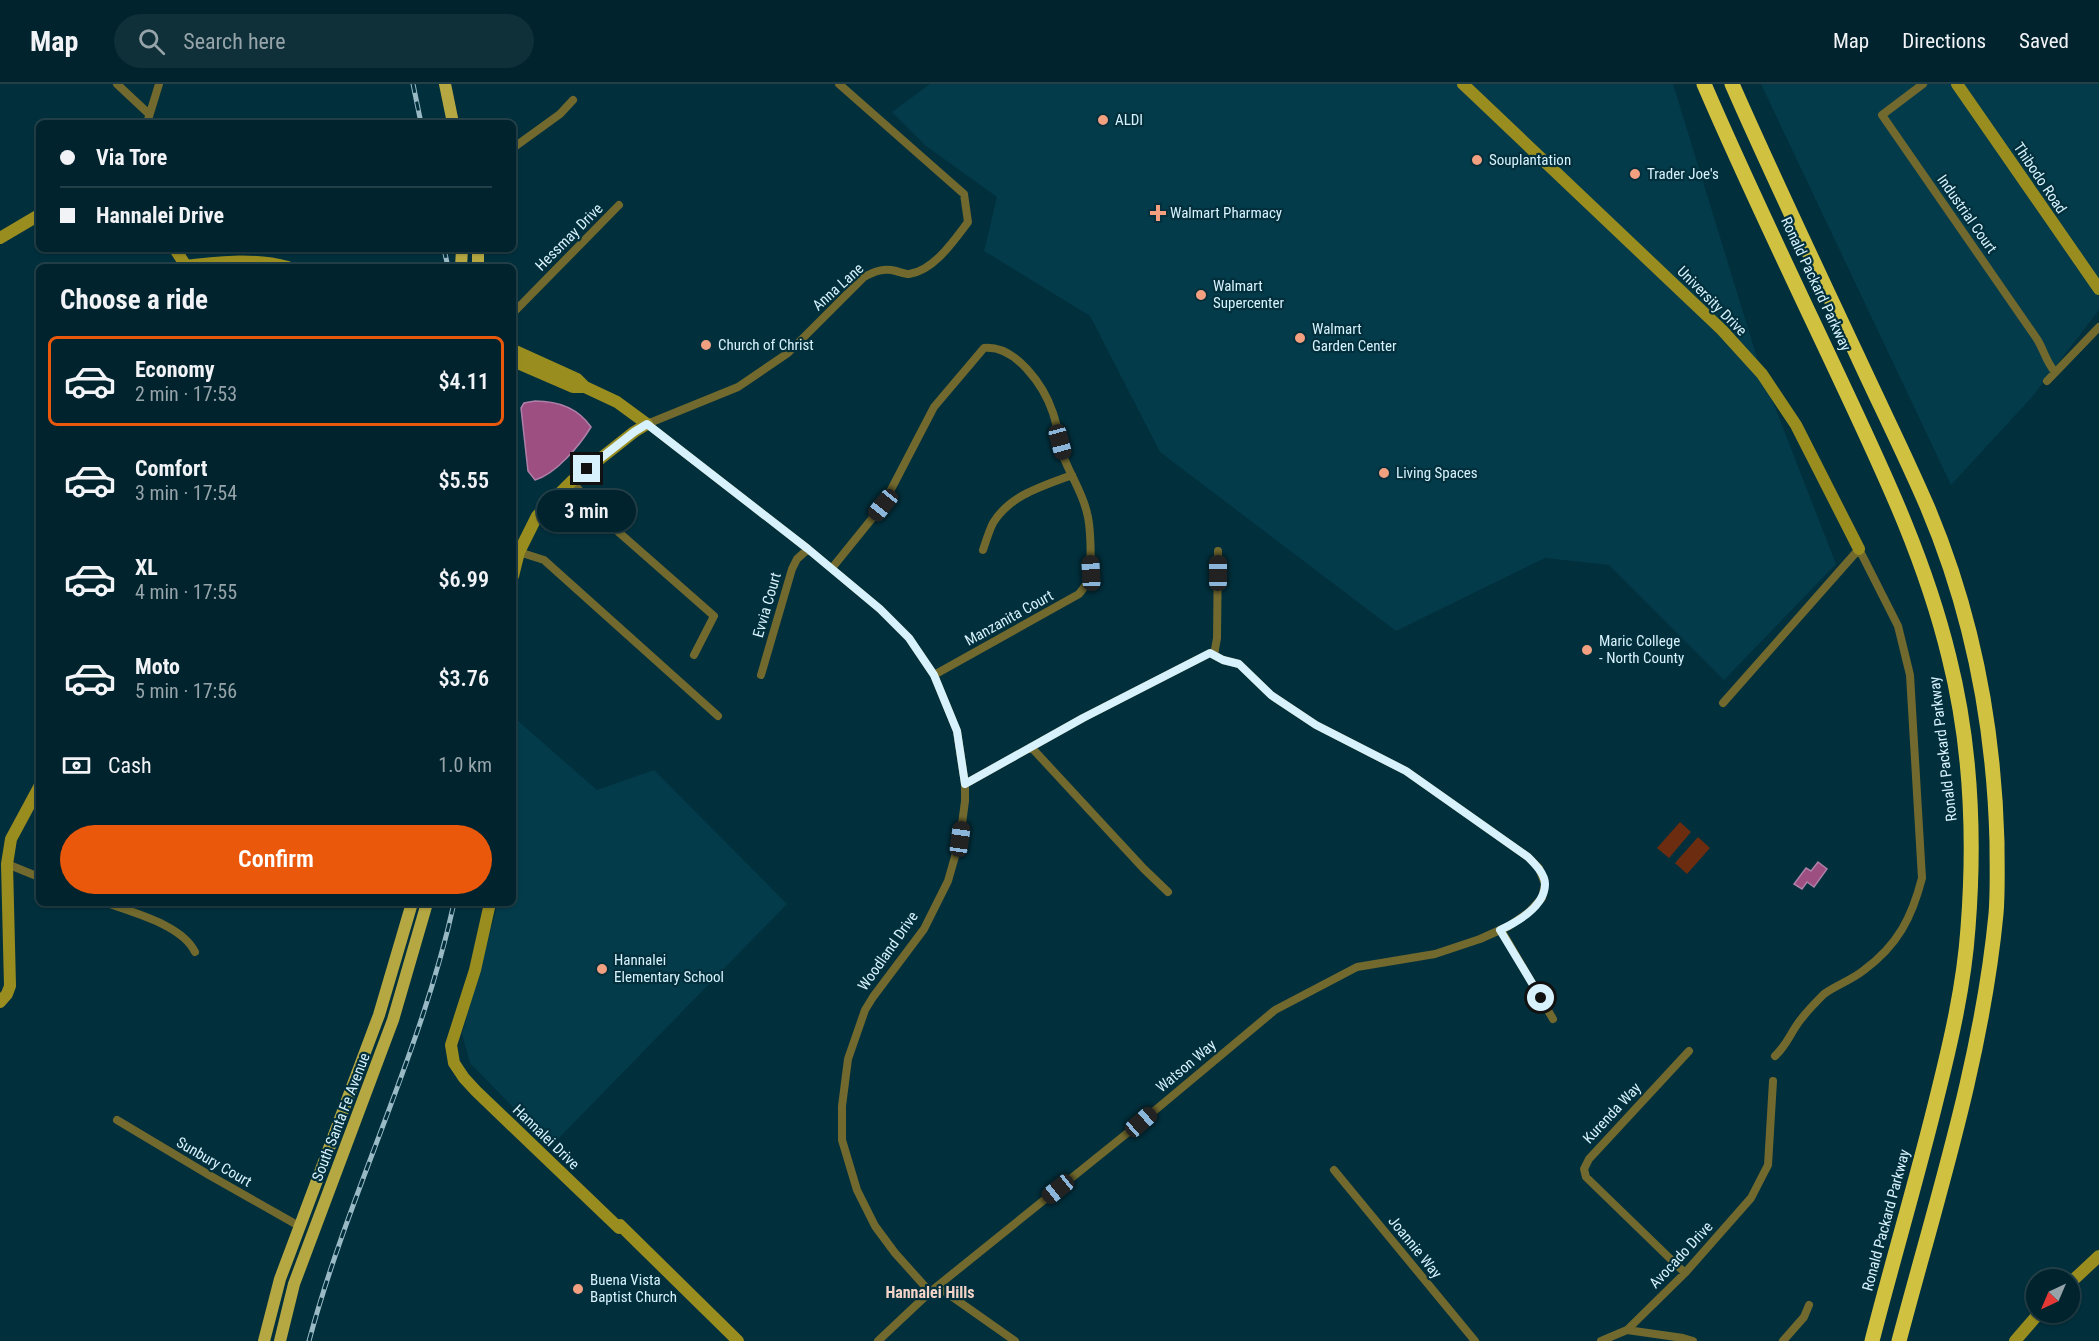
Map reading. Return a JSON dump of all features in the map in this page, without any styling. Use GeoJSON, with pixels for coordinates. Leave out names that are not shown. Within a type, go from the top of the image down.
{"type":"FeatureCollection","features":[{"type":"Feature","properties":{"kind":"highway","name":"Ronald Packard Parkway"},"geometry":{"type":"LineString","coordinates":[[1704,84],[1908,526],[1938,615],[1959,704],[1970,815],[1972,865],[1967,941],[1957,1010],[1944,1068],[1872,1341]]}},
{"type":"Feature","properties":{"kind":"highway","name":"Ronald Packard Parkway"},"geometry":{"type":"LineString","coordinates":[[1732,84],[1927,507],[1962,607],[1977,665],[1988,726],[1996,808],[1997,869],[1996,911],[1986,993],[1949,1153],[1899,1341]]}},
{"type":"Feature","properties":{"kind":"main road"},"geometry":{"type":"LineString","coordinates":[[445,84],[452,120]]}},
{"type":"Feature","properties":{"kind":"main road","name":"South Santa Fe Avenue"},"geometry":{"type":"LineString","coordinates":[[264,1341],[279,1279],[379,1013],[411,906]]}},
{"type":"Feature","properties":{"kind":"main road","name":"South Santa Fe Avenue"},"geometry":{"type":"LineString","coordinates":[[280,1341],[294,1284],[393,1020],[426,906]]}},
{"type":"Feature","properties":{"kind":"street"},"geometry":{"type":"LineString","coordinates":[[117,84],[148,119]]}},
{"type":"Feature","properties":{"kind":"street"},"geometry":{"type":"LineString","coordinates":[[148,119],[159,84]]}},
{"type":"Feature","properties":{"kind":"street","name":"Anna Lane"},"geometry":{"type":"LineString","coordinates":[[647,424],[738,387],[788,353],[864,277],[876,271],[893,270],[908,274],[922,270],[945,252],[968,222],[964,194],[839,84]]}},
{"type":"Feature","properties":{"kind":"street","name":"University Drive"},"geometry":{"type":"LineString","coordinates":[[1463,84],[1722,330],[1762,374],[1796,425],[1898,626],[1910,675],[1922,878],[1915,905],[1890,947],[1864,971],[1825,994],[1801,1018],[1786,1046],[1775,1056]]}},
{"type":"Feature","properties":{"kind":"street","name":"Industrial Court"},"geometry":{"type":"LineString","coordinates":[[1923,84],[1882,115],[2037,339],[2046,362],[2055,372]]}},
{"type":"Feature","properties":{"kind":"street","name":"Thibodo Road"},"geometry":{"type":"LineString","coordinates":[[1957,84],[2099,289]]}},
{"type":"Feature","properties":{"kind":"street"},"geometry":{"type":"LineString","coordinates":[[516,146],[560,114],[573,100]]}},
{"type":"Feature","properties":{"kind":"street","name":"Hessmay Drive"},"geometry":{"type":"LineString","coordinates":[[516,310],[619,205]]}},
{"type":"Feature","properties":{"kind":"street"},"geometry":{"type":"LineString","coordinates":[[0,238],[36,217]]}},
{"type":"Feature","properties":{"kind":"street"},"geometry":{"type":"LineString","coordinates":[[210,264],[234,261],[271,264]]}},
{"type":"Feature","properties":{"kind":"street"},"geometry":{"type":"LineString","coordinates":[[2047,381],[2099,327]]}},
{"type":"Feature","properties":{"kind":"street","name":"Manzanita Court"},"geometry":{"type":"LineString","coordinates":[[832,568],[883,505],[934,407],[984,348],[995,347],[1005,351],[1025,368],[1039,384],[1052,411],[1065,458],[1088,514],[1091,573],[1089,581],[1079,594],[934,675]]}},
{"type":"Feature","properties":{"kind":"street","name":"Woodland Drive"},"geometry":{"type":"LineString","coordinates":[[516,351],[577,379],[585,387],[617,402],[647,424],[832,568],[880,609],[909,638],[934,675],[957,731],[965,784],[960,839],[948,881],[924,929],[865,1010],[848,1059],[842,1106],[842,1140],[856,1190],[874,1226],[930,1292]]}},
{"type":"Feature","properties":{"kind":"street","name":"Woodland Drive"},"geometry":{"type":"LineString","coordinates":[[516,362],[573,387],[585,387]]}},
{"type":"Feature","properties":{"kind":"street"},"geometry":{"type":"LineString","coordinates":[[516,564],[519,552],[537,516],[572,481],[647,424]]}},
{"type":"Feature","properties":{"kind":"street"},"geometry":{"type":"LineString","coordinates":[[983,550],[993,523],[1011,503],[1027,493],[1072,475]]}},
{"type":"Feature","properties":{"kind":"street"},"geometry":{"type":"LineString","coordinates":[[572,481],[598,514],[714,616],[694,655]]}},
{"type":"Feature","properties":{"kind":"street","name":"Evvia Court"},"geometry":{"type":"LineString","coordinates":[[761,675],[792,569],[797,559],[808,549]]}},
{"type":"Feature","properties":{"kind":"street"},"geometry":{"type":"LineString","coordinates":[[1723,703],[1859,549]]}},
{"type":"Feature","properties":{"kind":"street"},"geometry":{"type":"LineString","coordinates":[[965,784],[1186,664],[1210,653],[1214,656],[1217,638],[1218,551]]}},
{"type":"Feature","properties":{"kind":"street"},"geometry":{"type":"LineString","coordinates":[[519,552],[544,560],[718,716]]}},
{"type":"Feature","properties":{"kind":"street","name":"Watson Way"},"geometry":{"type":"LineString","coordinates":[[878,1341],[930,1292],[1141,1122],[1275,1010],[1357,967],[1435,954],[1480,939],[1529,912],[1542,898],[1545,884],[1539,868],[1528,857],[1406,771],[1316,725],[1271,695],[1239,664],[1214,656]]}},
{"type":"Feature","properties":{"kind":"street"},"geometry":{"type":"LineString","coordinates":[[1031,747],[1144,870],[1168,892]]}},
{"type":"Feature","properties":{"kind":"street"},"geometry":{"type":"LineString","coordinates":[[0,1002],[10,986],[7,864],[11,839],[36,793]]}},
{"type":"Feature","properties":{"kind":"street"},"geometry":{"type":"LineString","coordinates":[[7,864],[36,876]]}},
{"type":"Feature","properties":{"kind":"street"},"geometry":{"type":"LineString","coordinates":[[114,906],[176,932],[191,944],[195,952]]}},
{"type":"Feature","properties":{"kind":"street","name":"Hannalei Drive"},"geometry":{"type":"LineString","coordinates":[[489,906],[475,970],[451,1046],[454,1063],[476,1091],[619,1228],[620,1225],[738,1341]]}},
{"type":"Feature","properties":{"kind":"street"},"geometry":{"type":"LineString","coordinates":[[1500,930],[1553,1019]]}},
{"type":"Feature","properties":{"kind":"street","name":"Kurenda Way"},"geometry":{"type":"LineString","coordinates":[[1685,1273],[1586,1177],[1584,1169],[1589,1159],[1689,1051]]}},
{"type":"Feature","properties":{"kind":"street","name":"Avocado Drive"},"geometry":{"type":"LineString","coordinates":[[1601,1341],[1627,1330],[1685,1273],[1751,1198],[1768,1165],[1773,1081]]}},
{"type":"Feature","properties":{"kind":"street","name":"Sunbury Court"},"geometry":{"type":"LineString","coordinates":[[117,1120],[299,1226]]}},
{"type":"Feature","properties":{"kind":"street","name":"Joannie Way"},"geometry":{"type":"LineString","coordinates":[[1334,1170],[1475,1341]]}},
{"type":"Feature","properties":{"kind":"street"},"geometry":{"type":"LineString","coordinates":[[2080,1274],[2099,1256]]}},
{"type":"Feature","properties":{"kind":"street"},"geometry":{"type":"LineString","coordinates":[[930,1292],[944,1291],[1015,1341]]}},
{"type":"Feature","properties":{"kind":"street"},"geometry":{"type":"LineString","coordinates":[[1783,1341],[1804,1317],[1809,1305]]}},
{"type":"Feature","properties":{"kind":"street"},"geometry":{"type":"LineString","coordinates":[[2015,1341],[2031,1323]]}},
{"type":"Feature","properties":{"kind":"street"},"geometry":{"type":"LineString","coordinates":[[1627,1330],[1693,1341]]}},
{"type":"Feature","properties":{"kind":"shaded area"},"geometry":{"type":"Polygon","coordinates":[[[930,84],[1673,84],[1762,374],[1836,564],[1724,680],[1609,565],[1545,558],[1396,631],[1160,452],[1090,316],[984,251],[997,197],[926,146],[892,112],[930,84]]]}},
{"type":"Feature","properties":{"kind":"shaded area"},"geometry":{"type":"Polygon","coordinates":[[[1761,84],[2099,84],[2099,310],[2032,397],[1951,485],[1761,84]]]}},
{"type":"Feature","properties":{"kind":"shaded area"},"geometry":{"type":"Polygon","coordinates":[[[551,402],[573,410],[591,427],[581,442],[559,465],[535,480],[528,471],[521,408],[524,403],[551,402]]]}},
{"type":"Feature","properties":{"kind":"shaded area","name":"Hannalei Elementary School"},"geometry":{"type":"Polygon","coordinates":[[[517,720],[597,790],[654,770],[787,904],[558,1139],[549,1144],[470,1063],[462,1034],[497,906],[516,906],[517,720]]]}},
{"type":"Feature","properties":{"kind":"shaded area"},"geometry":{"type":"Polygon","coordinates":[[[1680,822],[1691,832],[1669,858],[1657,848],[1680,822]]]}},
{"type":"Feature","properties":{"kind":"shaded area"},"geometry":{"type":"Polygon","coordinates":[[[1698,837],[1710,848],[1687,874],[1675,863],[1698,837]]]}},
{"type":"Feature","properties":{"kind":"shaded area"},"geometry":{"type":"Polygon","coordinates":[[[1818,862],[1827,869],[1814,887],[1807,882],[1802,889],[1794,884],[1806,868],[1811,871],[1818,862]]]}},
{"type":"Feature","properties":{"kind":"railway"},"geometry":{"type":"LineString","coordinates":[[413,84],[420,120]]}},
{"type":"Feature","properties":{"kind":"railway"},"geometry":{"type":"LineString","coordinates":[[445,252],[447,264]]}},
{"type":"Feature","properties":{"kind":"railway"},"geometry":{"type":"LineString","coordinates":[[309,1341],[344,1231],[423,1014],[453,906]]}},
{"type":"Feature","properties":{"kind":"place","name":"ALDI"},"geometry":{"type":"Point","coordinates":[1103,120]}},
{"type":"Feature","properties":{"kind":"place","name":"Souplantation"},"geometry":{"type":"Point","coordinates":[1477,160]}},
{"type":"Feature","properties":{"kind":"place","name":"Trader Joe's"},"geometry":{"type":"Point","coordinates":[1635,174]}},
{"type":"Feature","properties":{"kind":"place","name":"Walmart Pharmacy"},"geometry":{"type":"Point","coordinates":[1158,213]}},
{"type":"Feature","properties":{"kind":"place","name":"Walmart Supercenter"},"geometry":{"type":"Point","coordinates":[1201,295]}},
{"type":"Feature","properties":{"kind":"place","name":"Walmart Garden Center"},"geometry":{"type":"Point","coordinates":[1300,338]}},
{"type":"Feature","properties":{"kind":"place","name":"Church of Christ"},"geometry":{"type":"Point","coordinates":[706,345]}},
{"type":"Feature","properties":{"kind":"place","name":"Living Spaces"},"geometry":{"type":"Point","coordinates":[1384,473]}},
{"type":"Feature","properties":{"kind":"place","name":"Maric College - North County"},"geometry":{"type":"Point","coordinates":[1587,650]}},
{"type":"Feature","properties":{"kind":"place","name":"Hannalei Elementary School"},"geometry":{"type":"Point","coordinates":[602,969]}},
{"type":"Feature","properties":{"kind":"place","name":"Buena Vista Baptist Church"},"geometry":{"type":"Point","coordinates":[578,1289]}},
{"type":"Feature","properties":{"kind":"district","name":"Hannalei Hills"},"geometry":{"type":"Point","coordinates":[930,1292]}},
{"type":"Feature","properties":{"kind":"route"},"geometry":{"type":"LineString","coordinates":[[587,469],[647,424],[832,568],[880,609],[909,638],[934,675],[957,731],[965,784],[1083,718],[1210,653],[1223,660],[1239,664],[1271,695],[1328,732],[1406,771],[1528,857],[1539,868],[1545,884],[1542,898],[1529,912],[1500,930],[1541,998]]}}]}
